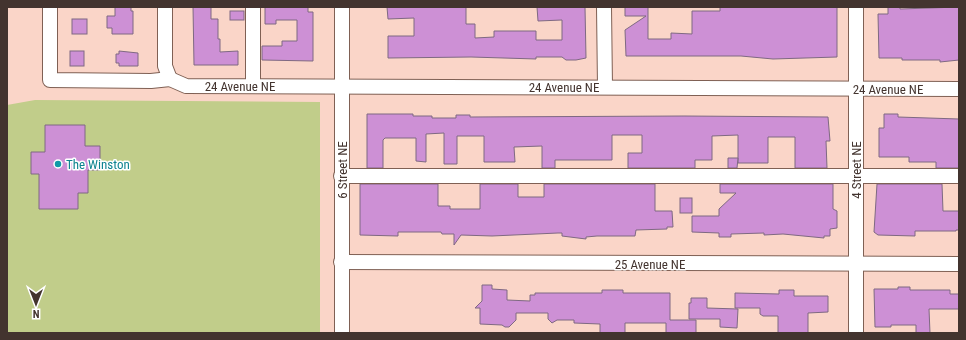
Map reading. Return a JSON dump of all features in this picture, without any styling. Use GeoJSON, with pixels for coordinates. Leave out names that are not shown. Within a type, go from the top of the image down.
{"type":"FeatureCollection","features":[{"type":"Feature","properties":{"kind":"street"},"geometry":{"type":"LineString","coordinates":[[50,7],[50,80],[151,81],[170,79],[165,66],[165,7]]}},
{"type":"Feature","properties":{"kind":"street"},"geometry":{"type":"LineString","coordinates":[[253,7],[253,86]]}},
{"type":"Feature","properties":{"kind":"street","name":"6 Street NE"},"geometry":{"type":"LineString","coordinates":[[342,7],[342,333]]}},
{"type":"Feature","properties":{"kind":"street"},"geometry":{"type":"LineString","coordinates":[[604,7],[604,87]]}},
{"type":"Feature","properties":{"kind":"street","name":"4 Street NE"},"geometry":{"type":"LineString","coordinates":[[856,7],[856,333]]}},
{"type":"Feature","properties":{"kind":"street","name":"24 Avenue NE"},"geometry":{"type":"LineString","coordinates":[[170,79],[186,86],[959,89]]}},
{"type":"Feature","properties":{"kind":"street"},"geometry":{"type":"LineString","coordinates":[[341,176],[959,176]]}},
{"type":"Feature","properties":{"kind":"street","name":"25 Avenue NE"},"geometry":{"type":"LineString","coordinates":[[342,262],[856,265],[959,264]]}},
{"type":"Feature","properties":{"kind":"green space"},"geometry":{"type":"Polygon","coordinates":[[[35,100],[320,102],[320,333],[7,333],[7,105],[35,100]]]}},
{"type":"Feature","properties":{"kind":"building"},"geometry":{"type":"Polygon","coordinates":[[[115,7],[131,7],[131,11],[133,11],[133,34],[112,34],[112,28],[107,28],[107,16],[115,16],[115,7]]]}},
{"type":"Feature","properties":{"kind":"building"},"geometry":{"type":"Polygon","coordinates":[[[193,7],[211,7],[211,19],[218,19],[218,39],[220,39],[220,52],[238,51],[238,65],[194,65],[193,7]]]}},
{"type":"Feature","properties":{"kind":"building"},"geometry":{"type":"Polygon","coordinates":[[[265,7],[308,7],[308,12],[313,12],[313,61],[262,60],[262,46],[282,46],[282,41],[297,41],[297,20],[276,20],[276,24],[265,24],[265,7]]]}},
{"type":"Feature","properties":{"kind":"building"},"geometry":{"type":"Polygon","coordinates":[[[387,7],[466,7],[466,24],[475,24],[475,38],[494,37],[494,31],[536,31],[536,40],[562,40],[562,20],[538,21],[537,7],[585,7],[586,58],[566,60],[562,57],[536,57],[536,59],[471,57],[388,58],[388,36],[414,36],[414,18],[388,19],[387,7]]]}},
{"type":"Feature","properties":{"kind":"building"},"geometry":{"type":"Polygon","coordinates":[[[625,7],[648,7],[648,39],[671,39],[671,33],[692,34],[692,11],[720,11],[720,7],[837,7],[837,57],[773,59],[741,56],[626,56],[625,30],[646,16],[625,16],[625,7]]]}},
{"type":"Feature","properties":{"kind":"building"},"geometry":{"type":"Polygon","coordinates":[[[888,7],[900,7],[900,9],[959,7],[959,60],[940,62],[940,60],[902,60],[902,58],[879,58],[878,14],[888,14],[888,7]]]}},
{"type":"Feature","properties":{"kind":"building"},"geometry":{"type":"Polygon","coordinates":[[[230,11],[244,11],[244,20],[230,20],[230,11]]]}},
{"type":"Feature","properties":{"kind":"building"},"geometry":{"type":"Polygon","coordinates":[[[72,19],[87,19],[87,34],[72,34],[72,19]]]}},
{"type":"Feature","properties":{"kind":"building"},"geometry":{"type":"Polygon","coordinates":[[[70,51],[84,51],[84,66],[70,66],[70,51]]]}},
{"type":"Feature","properties":{"kind":"building"},"geometry":{"type":"Polygon","coordinates":[[[119,51],[138,53],[138,66],[119,66],[119,63],[116,63],[116,54],[119,54],[119,51]]]}},
{"type":"Feature","properties":{"kind":"building"},"geometry":{"type":"Polygon","coordinates":[[[367,114],[413,114],[413,116],[432,116],[432,118],[456,118],[456,115],[470,115],[470,117],[828,117],[830,141],[826,141],[827,168],[795,168],[795,137],[768,137],[768,163],[738,163],[738,135],[712,136],[712,160],[695,160],[695,168],[628,168],[628,153],[642,153],[642,135],[612,135],[612,160],[555,160],[555,168],[542,168],[542,146],[514,147],[515,162],[484,162],[484,136],[457,136],[457,164],[444,164],[444,133],[426,134],[426,162],[416,161],[416,138],[385,138],[383,140],[383,168],[367,168],[367,114]]]}},
{"type":"Feature","properties":{"kind":"building"},"geometry":{"type":"Polygon","coordinates":[[[884,114],[898,114],[898,117],[959,119],[959,168],[936,168],[936,162],[909,162],[909,157],[879,157],[879,128],[884,128],[884,114]]]}},
{"type":"Feature","properties":{"kind":"building","name":"The Winston"},"geometry":{"type":"Polygon","coordinates":[[[45,125],[85,125],[85,146],[100,146],[100,170],[88,170],[88,193],[78,193],[78,209],[39,209],[39,174],[31,174],[31,152],[45,152],[45,125]]]}},
{"type":"Feature","properties":{"kind":"building"},"geometry":{"type":"Polygon","coordinates":[[[728,158],[738,158],[737,168],[728,168],[728,158]]]}},
{"type":"Feature","properties":{"kind":"building"},"geometry":{"type":"Polygon","coordinates":[[[360,184],[438,184],[438,206],[450,206],[450,209],[480,209],[480,184],[518,184],[518,197],[544,197],[544,184],[655,184],[655,211],[672,211],[673,227],[667,227],[667,229],[636,230],[635,236],[597,236],[586,237],[586,239],[562,236],[562,233],[492,236],[461,235],[454,245],[454,234],[442,234],[441,232],[398,232],[398,236],[360,235],[360,184]]]}},
{"type":"Feature","properties":{"kind":"building"},"geometry":{"type":"Polygon","coordinates":[[[720,184],[833,184],[833,209],[837,211],[837,228],[830,229],[830,236],[824,236],[824,238],[783,234],[764,235],[764,233],[731,234],[731,237],[719,237],[719,233],[692,232],[692,216],[719,216],[719,209],[736,193],[720,193],[720,184]]]}},
{"type":"Feature","properties":{"kind":"building"},"geometry":{"type":"Polygon","coordinates":[[[877,184],[942,184],[943,211],[959,211],[959,230],[915,231],[915,236],[878,235],[874,232],[877,184]]]}},
{"type":"Feature","properties":{"kind":"building"},"geometry":{"type":"Polygon","coordinates":[[[680,198],[692,198],[692,213],[680,213],[680,198]]]}},
{"type":"Feature","properties":{"kind":"building"},"geometry":{"type":"Polygon","coordinates":[[[482,285],[492,285],[492,289],[507,290],[507,300],[530,301],[530,295],[535,295],[535,293],[602,293],[602,290],[623,290],[623,293],[670,293],[670,320],[696,320],[696,333],[666,333],[666,323],[625,323],[625,333],[600,333],[600,324],[574,323],[574,320],[557,320],[552,323],[548,319],[548,313],[516,313],[516,320],[509,327],[502,325],[480,324],[480,308],[475,308],[482,301],[482,285]]]}},
{"type":"Feature","properties":{"kind":"building"},"geometry":{"type":"Polygon","coordinates":[[[898,287],[910,287],[910,290],[950,290],[950,294],[959,294],[959,309],[929,309],[930,333],[916,333],[916,325],[891,325],[891,327],[875,327],[874,289],[898,289],[898,287]]]}},
{"type":"Feature","properties":{"kind":"building"},"geometry":{"type":"Polygon","coordinates":[[[779,290],[794,290],[794,296],[828,296],[828,312],[808,313],[808,333],[778,333],[778,316],[763,316],[760,314],[760,308],[735,308],[735,293],[779,294],[779,290]]]}},
{"type":"Feature","properties":{"kind":"building"},"geometry":{"type":"Polygon","coordinates":[[[691,298],[707,298],[707,308],[738,309],[737,328],[720,327],[720,319],[689,319],[689,303],[691,303],[691,298]]]}},
{"type":"Feature","properties":{"kind":"place","name":"The Winston"},"geometry":{"type":"Point","coordinates":[58,164]}}]}
